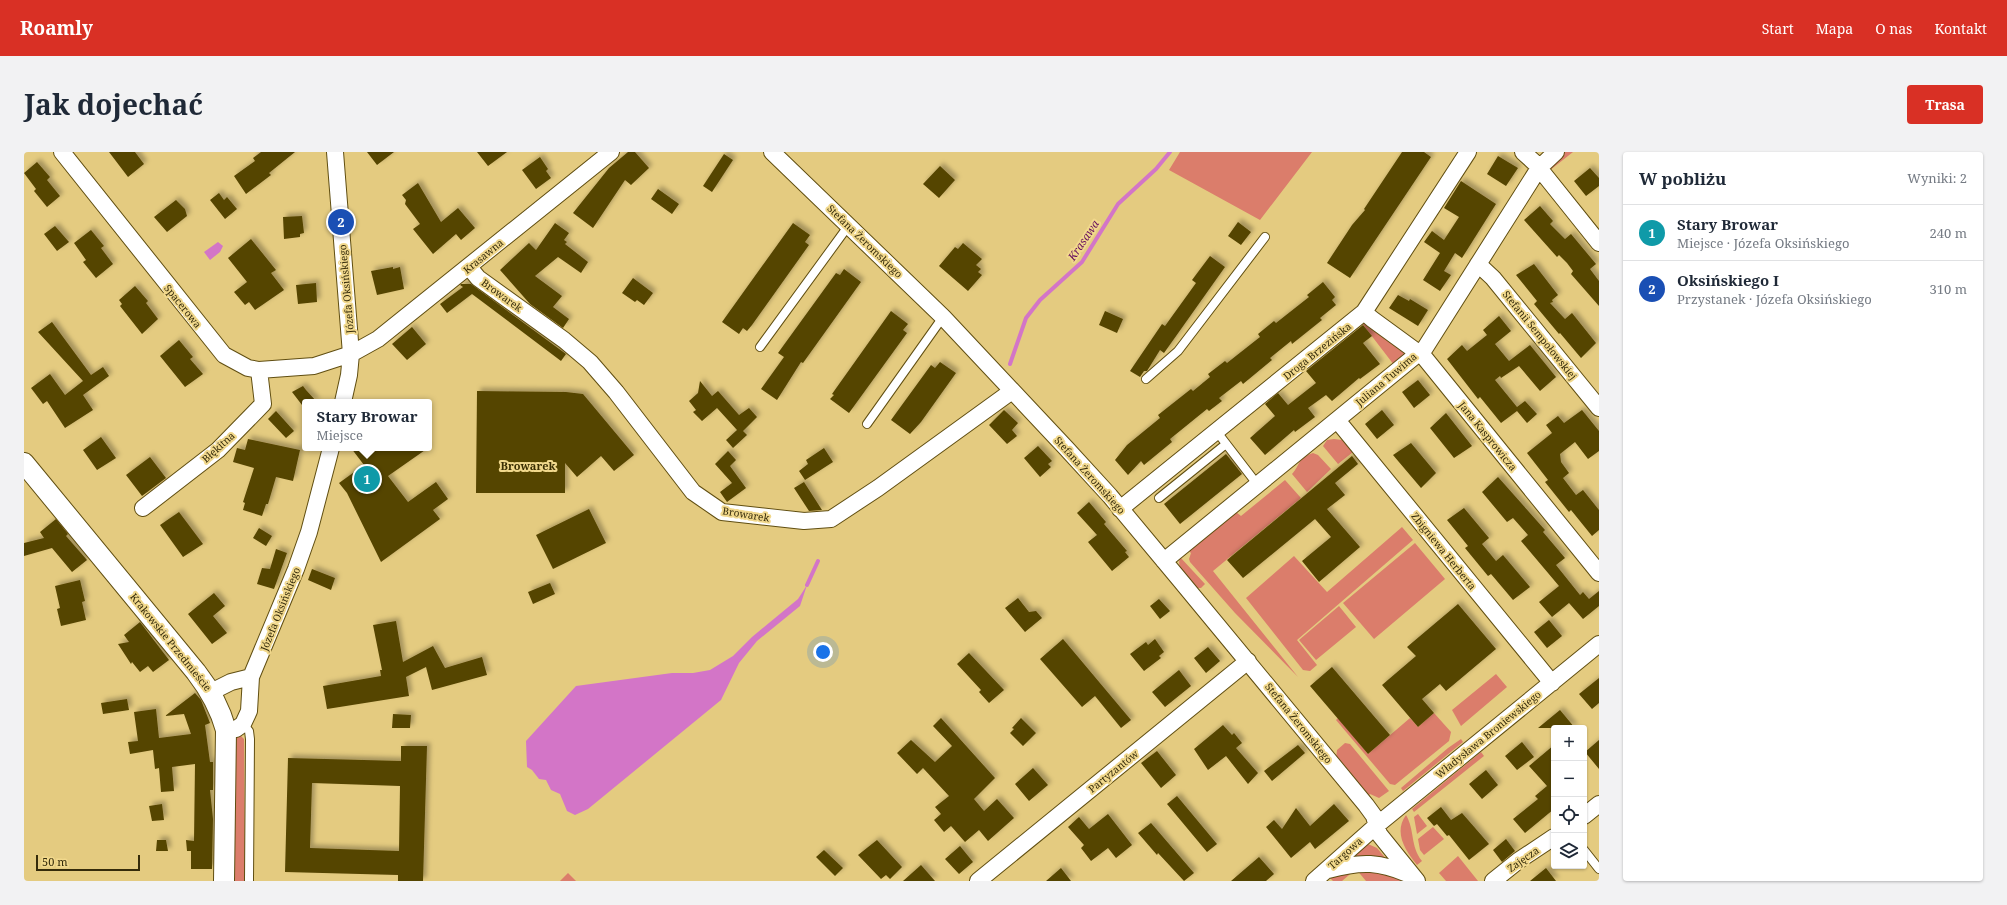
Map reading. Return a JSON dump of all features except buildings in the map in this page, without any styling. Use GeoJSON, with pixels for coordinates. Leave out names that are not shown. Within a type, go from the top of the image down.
{"type":"FeatureCollection","features":[{"type":"Feature","properties":{"kind":"street","name":"Spacerowa"},"geometry":{"type":"LineString","coordinates":[[62,152],[224,355],[248,368],[259,370],[314,366],[351,354]]}},
{"type":"Feature","properties":{"kind":"street","name":"Józefa Oksińskiego"},"geometry":{"type":"LineString","coordinates":[[335,152],[351,354],[349,375],[344,399]]}},
{"type":"Feature","properties":{"kind":"street","name":"Krasawna"},"geometry":{"type":"LineString","coordinates":[[351,354],[378,339],[611,152]]}},
{"type":"Feature","properties":{"kind":"street","name":"Stefana Żeromskiego"},"geometry":{"type":"LineString","coordinates":[[772,152],[943,317],[1120,509],[1248,661],[1374,816],[1377,825]]}},
{"type":"Feature","properties":{"kind":"street","name":"Droga Brzezińska"},"geometry":{"type":"LineString","coordinates":[[1120,509],[1222,438],[1364,312],[1468,152]]}},
{"type":"Feature","properties":{"kind":"street"},"geometry":{"type":"LineString","coordinates":[[1523,152],[1539,168],[1599,243]]}},
{"type":"Feature","properties":{"kind":"street","name":"Juliana Tuwima"},"geometry":{"type":"LineString","coordinates":[[1164,560],[1425,348],[1539,168],[1556,152]]}},
{"type":"Feature","properties":{"kind":"street","name":"Stefanii Sempołowskiej"},"geometry":{"type":"LineString","coordinates":[[1478,264],[1493,278],[1599,408]]}},
{"type":"Feature","properties":{"kind":"street","name":"Browarek"},"geometry":{"type":"LineString","coordinates":[[468,267],[478,278],[564,340],[590,362],[616,392],[693,492],[722,512],[804,522],[831,519],[878,488],[1012,391]]}},
{"type":"Feature","properties":{"kind":"street","name":"Jana Kasprowicza"},"geometry":{"type":"LineString","coordinates":[[1364,312],[1419,352],[1599,573]]}},
{"type":"Feature","properties":{"kind":"street","name":"Błękitna"},"geometry":{"type":"LineString","coordinates":[[144,508],[218,450],[263,404],[259,370]]}},
{"type":"Feature","properties":{"kind":"street","name":"Zbigniewa Herberta"},"geometry":{"type":"LineString","coordinates":[[1337,420],[1552,683]]}},
{"type":"Feature","properties":{"kind":"street","name":"Józefa Oksińskiego"},"geometry":{"type":"LineString","coordinates":[[234,727],[249,712],[251,677],[296,570],[309,532],[330,451]]}},
{"type":"Feature","properties":{"kind":"street","name":"Krakowskie Przedmieście"},"geometry":{"type":"LineString","coordinates":[[24,463],[211,692],[219,707],[234,727],[224,881]]}},
{"type":"Feature","properties":{"kind":"street","name":"Władysława Broniewskiego"},"geometry":{"type":"LineString","coordinates":[[1377,825],[1599,644]]}},
{"type":"Feature","properties":{"kind":"street","name":"Partyzantów"},"geometry":{"type":"LineString","coordinates":[[978,881],[1248,661]]}},
{"type":"Feature","properties":{"kind":"street"},"geometry":{"type":"LineString","coordinates":[[211,692],[231,682],[251,677]]}},
{"type":"Feature","properties":{"kind":"street"},"geometry":{"type":"LineString","coordinates":[[1587,814],[1599,804]]}},
{"type":"Feature","properties":{"kind":"street"},"geometry":{"type":"LineString","coordinates":[[1377,825],[1379,834],[1415,879]]}},
{"type":"Feature","properties":{"kind":"street","name":"Targowa"},"geometry":{"type":"LineString","coordinates":[[1319,876],[1377,825]]}},
{"type":"Feature","properties":{"kind":"street","name":"Zajęcza"},"geometry":{"type":"LineString","coordinates":[[1493,881],[1518,861],[1551,839]]}},
{"type":"Feature","properties":{"kind":"street"},"geometry":{"type":"LineString","coordinates":[[1319,876],[1344,866],[1367,862],[1380,864],[1415,879]]}},
{"type":"Feature","properties":{"kind":"lane"},"geometry":{"type":"LineString","coordinates":[[760,347],[843,231],[849,225]]}},
{"type":"Feature","properties":{"kind":"lane"},"geometry":{"type":"LineString","coordinates":[[1146,379],[1178,351],[1265,237]]}},
{"type":"Feature","properties":{"kind":"lane"},"geometry":{"type":"LineString","coordinates":[[867,424],[943,317]]}},
{"type":"Feature","properties":{"kind":"lane"},"geometry":{"type":"LineString","coordinates":[[1159,498],[1222,438],[1257,484]]}},
{"type":"Feature","properties":{"kind":"lane"},"geometry":{"type":"LineString","coordinates":[[234,727],[249,731],[250,739],[248,881]]}},
{"type":"Feature","properties":{"kind":"lane"},"geometry":{"type":"LineString","coordinates":[[1587,854],[1599,868]]}},
{"type":"Feature","properties":{"kind":"shaded area"},"geometry":{"type":"Polygon","coordinates":[[[1180,152],[1312,152],[1260,220],[1169,170],[1180,152]]]}},
{"type":"Feature","properties":{"kind":"shaded area"},"geometry":{"type":"Polygon","coordinates":[[[1564,152],[1573,152],[1549,171],[1549,166],[1564,152]]]}},
{"type":"Feature","properties":{"kind":"shaded area"},"geometry":{"type":"Polygon","coordinates":[[[218,242],[223,246],[220,252],[210,260],[204,252],[218,242]]]}},
{"type":"Feature","properties":{"kind":"shaded area"},"geometry":{"type":"Polygon","coordinates":[[[1361,322],[1364,322],[1404,351],[1404,355],[1394,365],[1361,322]]]}},
{"type":"Feature","properties":{"kind":"shaded area"},"geometry":{"type":"Polygon","coordinates":[[[1327,440],[1342,440],[1353,452],[1338,464],[1323,446],[1327,440]]]}},
{"type":"Feature","properties":{"kind":"shaded area"},"geometry":{"type":"Polygon","coordinates":[[[1313,453],[1318,455],[1331,469],[1307,492],[1292,474],[1304,457],[1313,453]]]}},
{"type":"Feature","properties":{"kind":"shaded area"},"geometry":{"type":"Polygon","coordinates":[[[1285,480],[1301,498],[1213,571],[1298,677],[1235,613],[1190,562],[1189,559],[1191,553],[1188,550],[1236,512],[1241,516],[1285,480]]]}},
{"type":"Feature","properties":{"kind":"shaded area"},"geometry":{"type":"Polygon","coordinates":[[[1402,527],[1413,540],[1297,640],[1317,665],[1310,671],[1303,670],[1246,598],[1294,556],[1327,592],[1402,527]]]}},
{"type":"Feature","properties":{"kind":"shaded area"},"geometry":{"type":"Polygon","coordinates":[[[1415,543],[1445,579],[1374,639],[1343,603],[1415,543]]]}},
{"type":"Feature","properties":{"kind":"shaded area"},"geometry":{"type":"Polygon","coordinates":[[[1180,557],[1205,584],[1201,588],[1195,588],[1183,574],[1179,562],[1180,557]]]}},
{"type":"Feature","properties":{"kind":"shaded area"},"geometry":{"type":"Polygon","coordinates":[[[807,585],[800,606],[757,641],[739,663],[721,700],[588,809],[575,815],[567,811],[560,794],[551,790],[546,780],[539,779],[532,770],[527,767],[526,741],[576,686],[672,673],[693,673],[710,670],[733,656],[752,637],[798,599],[807,585]]]}},
{"type":"Feature","properties":{"kind":"shaded area"},"geometry":{"type":"Polygon","coordinates":[[[1339,606],[1356,627],[1316,660],[1299,640],[1339,606]]]}},
{"type":"Feature","properties":{"kind":"shaded area"},"geometry":{"type":"Polygon","coordinates":[[[1496,674],[1507,687],[1461,726],[1452,710],[1496,674]]]}},
{"type":"Feature","properties":{"kind":"shaded area"},"geometry":{"type":"Polygon","coordinates":[[[1434,713],[1451,732],[1449,741],[1395,785],[1390,784],[1336,720],[1338,718],[1368,754],[1410,718],[1418,727],[1434,713]]]}},
{"type":"Feature","properties":{"kind":"shaded area"},"geometry":{"type":"Polygon","coordinates":[[[238,736],[241,736],[244,739],[245,881],[232,881],[236,739],[238,736]]]}},
{"type":"Feature","properties":{"kind":"shaded area"},"geometry":{"type":"Polygon","coordinates":[[[1461,739],[1463,742],[1403,791],[1401,788],[1448,748],[1461,739]]]}},
{"type":"Feature","properties":{"kind":"shaded area"},"geometry":{"type":"Polygon","coordinates":[[[1345,743],[1350,744],[1389,791],[1379,798],[1370,794],[1367,797],[1336,758],[1337,750],[1345,743]]]}},
{"type":"Feature","properties":{"kind":"shaded area"},"geometry":{"type":"Polygon","coordinates":[[[1481,752],[1484,756],[1414,812],[1412,809],[1481,752]]]}},
{"type":"Feature","properties":{"kind":"shaded area"},"geometry":{"type":"Polygon","coordinates":[[[1418,814],[1427,826],[1417,834],[1414,817],[1418,814]]]}},
{"type":"Feature","properties":{"kind":"shaded area"},"geometry":{"type":"Polygon","coordinates":[[[1406,815],[1411,826],[1416,850],[1422,861],[1417,865],[1402,842],[1401,828],[1402,822],[1406,815]]]}},
{"type":"Feature","properties":{"kind":"shaded area"},"geometry":{"type":"Polygon","coordinates":[[[1433,827],[1444,839],[1424,855],[1420,850],[1418,839],[1433,827]]]}},
{"type":"Feature","properties":{"kind":"shaded area"},"geometry":{"type":"Polygon","coordinates":[[[1368,844],[1377,848],[1388,861],[1347,861],[1368,844]]]}},
{"type":"Feature","properties":{"kind":"shaded area"},"geometry":{"type":"Polygon","coordinates":[[[1458,856],[1478,881],[1446,881],[1439,873],[1458,856]]]}},
{"type":"Feature","properties":{"kind":"shaded area"},"geometry":{"type":"Polygon","coordinates":[[[1374,867],[1391,871],[1405,881],[1366,881],[1356,869],[1342,881],[1333,881],[1329,877],[1344,870],[1374,867]]]}},
{"type":"Feature","properties":{"kind":"shaded area"},"geometry":{"type":"Polygon","coordinates":[[[568,873],[576,881],[560,881],[568,873]]]}},
{"type":"Feature","properties":{"kind":"waterway","name":"Krasawa"},"geometry":{"type":"LineString","coordinates":[[1010,364],[1026,318],[1040,300],[1082,262],[1118,204],[1156,169],[1170,152]]}},
{"type":"Feature","properties":{"kind":"waterway","name":"Krasawa"},"geometry":{"type":"LineString","coordinates":[[807,585],[818,561]]}},
{"type":"Feature","properties":{"kind":"place","name":"Oksińskiego I"},"geometry":{"type":"Point","coordinates":[341,222]}},
{"type":"Feature","properties":{"kind":"place","name":"Stary Browar"},"geometry":{"type":"Point","coordinates":[367,479]}},
{"type":"Feature","properties":{"kind":"district","name":"Browarek"},"geometry":{"type":"Point","coordinates":[528,465]}}]}
